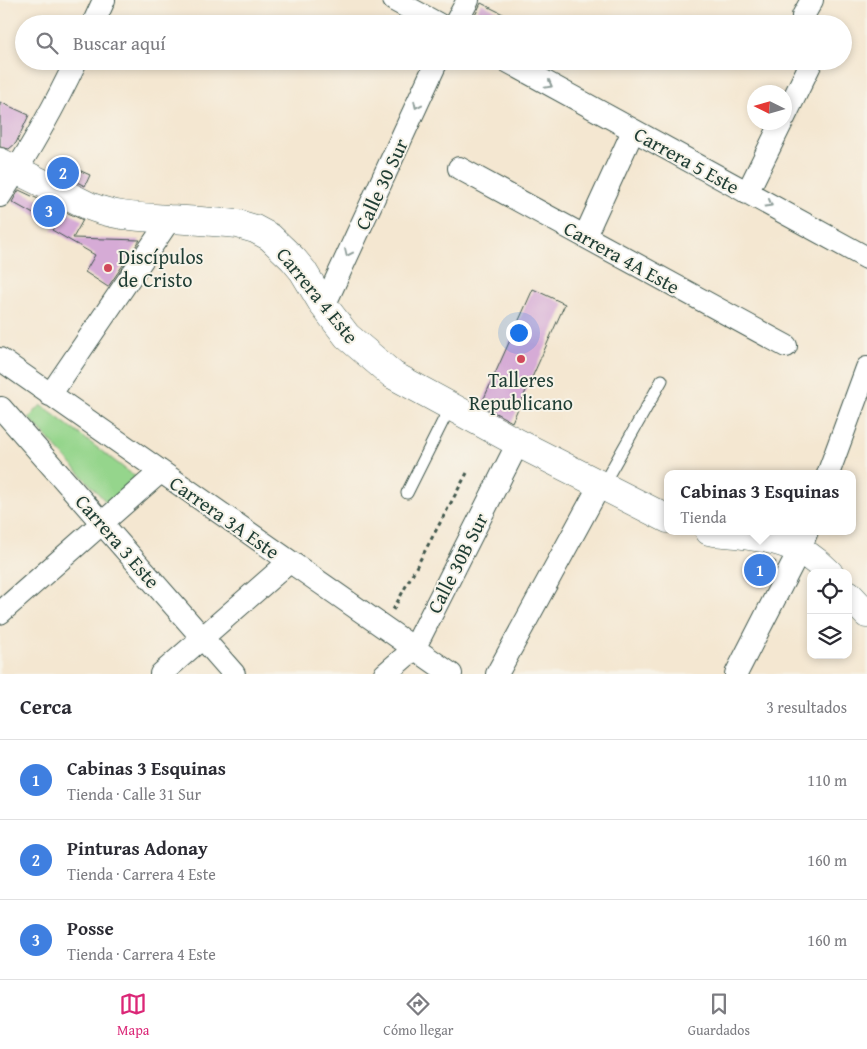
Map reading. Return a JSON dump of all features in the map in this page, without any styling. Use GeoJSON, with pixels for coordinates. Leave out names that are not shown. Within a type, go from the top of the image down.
{"type":"FeatureCollection","features":[{"type":"Feature","properties":{"kind":"street"},"geometry":{"type":"LineString","coordinates":[[97,15],[104,0]]}},
{"type":"Feature","properties":{"kind":"street"},"geometry":{"type":"LineString","coordinates":[[394,0],[422,15]]}},
{"type":"Feature","properties":{"kind":"street"},"geometry":{"type":"LineString","coordinates":[[460,15],[468,0]]}},
{"type":"Feature","properties":{"kind":"street"},"geometry":{"type":"LineString","coordinates":[[0,196],[8,166],[48,116],[71,70]]}},
{"type":"Feature","properties":{"kind":"street","name":"Calle 30 Sur"},"geometry":{"type":"LineString","coordinates":[[324,306],[433,70]]}},
{"type":"Feature","properties":{"kind":"street","name":"Carrera 5 Este"},"geometry":{"type":"LineString","coordinates":[[524,70],[867,258]]}},
{"type":"Feature","properties":{"kind":"street"},"geometry":{"type":"LineString","coordinates":[[792,102],[808,70]]}},
{"type":"Feature","properties":{"kind":"street"},"geometry":{"type":"LineString","coordinates":[[585,236],[634,130]]}},
{"type":"Feature","properties":{"kind":"street"},"geometry":{"type":"LineString","coordinates":[[748,193],[778,130]]}},
{"type":"Feature","properties":{"kind":"street","name":"Carrera 4 Este"},"geometry":{"type":"LineString","coordinates":[[8,166],[104,212],[138,218],[238,224],[255,229],[270,237],[293,259],[324,306],[347,336],[393,375],[518,443],[664,517]]}},
{"type":"Feature","properties":{"kind":"street","name":"Carrera 4A Este"},"geometry":{"type":"LineString","coordinates":[[459,168],[786,346]]}},
{"type":"Feature","properties":{"kind":"street"},"geometry":{"type":"LineString","coordinates":[[50,395],[170,219]]}},
{"type":"Feature","properties":{"kind":"street","name":"Carrera 3A Este"},"geometry":{"type":"LineString","coordinates":[[0,359],[451,674]]}},
{"type":"Feature","properties":{"kind":"street"},"geometry":{"type":"LineString","coordinates":[[829,470],[867,368]]}},
{"type":"Feature","properties":{"kind":"street"},"geometry":{"type":"LineString","coordinates":[[1,408],[30,381]]}},
{"type":"Feature","properties":{"kind":"street","name":"Carrera 3 Este"},"geometry":{"type":"LineString","coordinates":[[1,408],[234,674]]}},
{"type":"Feature","properties":{"kind":"street","name":"Calle 30B Sur"},"geometry":{"type":"LineString","coordinates":[[385,674],[414,649],[518,443]]}},
{"type":"Feature","properties":{"kind":"street"},"geometry":{"type":"LineString","coordinates":[[0,613],[160,472]]}},
{"type":"Feature","properties":{"kind":"street"},"geometry":{"type":"LineString","coordinates":[[497,674],[600,485]]}},
{"type":"Feature","properties":{"kind":"street"},"geometry":{"type":"LineString","coordinates":[[739,535],[786,543],[804,540]]}},
{"type":"Feature","properties":{"kind":"street"},"geometry":{"type":"LineString","coordinates":[[804,540],[813,557],[825,569]]}},
{"type":"Feature","properties":{"kind":"street"},"geometry":{"type":"LineString","coordinates":[[736,674],[804,540]]}},
{"type":"Feature","properties":{"kind":"street"},"geometry":{"type":"LineString","coordinates":[[160,674],[289,562]]}},
{"type":"Feature","properties":{"kind":"street"},"geometry":{"type":"LineString","coordinates":[[852,598],[867,614]]}},
{"type":"Feature","properties":{"kind":"lane"},"geometry":{"type":"LineString","coordinates":[[600,485],[609,474],[662,380]]}},
{"type":"Feature","properties":{"kind":"lane"},"geometry":{"type":"LineString","coordinates":[[407,492],[450,407]]}},
{"type":"Feature","properties":{"kind":"path"},"geometry":{"type":"LineString","coordinates":[[384,626],[467,473]]}},
{"type":"Feature","properties":{"kind":"green space"},"geometry":{"type":"Polygon","coordinates":[[[41,405],[137,478],[107,503],[29,418],[41,405]]]}},
{"type":"Feature","properties":{"kind":"building"},"geometry":{"type":"Polygon","coordinates":[[[481,3],[505,15],[475,15],[481,3]]]}},
{"type":"Feature","properties":{"kind":"building"},"geometry":{"type":"Polygon","coordinates":[[[0,102],[29,115],[16,143],[9,149],[0,147],[0,102]]]}},
{"type":"Feature","properties":{"kind":"building"},"geometry":{"type":"Polygon","coordinates":[[[54,159],[90,175],[85,186],[50,169],[54,159]]]}},
{"type":"Feature","properties":{"kind":"building"},"geometry":{"type":"Polygon","coordinates":[[[19,190],[83,220],[73,238],[140,240],[108,287],[85,272],[95,255],[52,230],[55,226],[12,202],[19,190]]]}},
{"type":"Feature","properties":{"kind":"building","name":"Talleres Republicano"},"geometry":{"type":"Polygon","coordinates":[[[533,289],[565,304],[512,422],[481,405],[533,289]]]}},
{"type":"Feature","properties":{"kind":"building"},"geometry":{"type":"Polygon","coordinates":[[[759,553],[776,562],[761,587],[745,578],[759,553]]]}},
{"type":"Feature","properties":{"kind":"place","name":"Pinturas Adonay"},"geometry":{"type":"Point","coordinates":[63,173]}},
{"type":"Feature","properties":{"kind":"place","name":"Posse"},"geometry":{"type":"Point","coordinates":[49,211]}},
{"type":"Feature","properties":{"kind":"place","name":"Discípulos de Cristo"},"geometry":{"type":"Point","coordinates":[108,268]}},
{"type":"Feature","properties":{"kind":"place","name":"Talleres Republicano"},"geometry":{"type":"Point","coordinates":[521,359]}},
{"type":"Feature","properties":{"kind":"place","name":"Cabinas 3 Esquinas"},"geometry":{"type":"Point","coordinates":[760,570]}}]}
